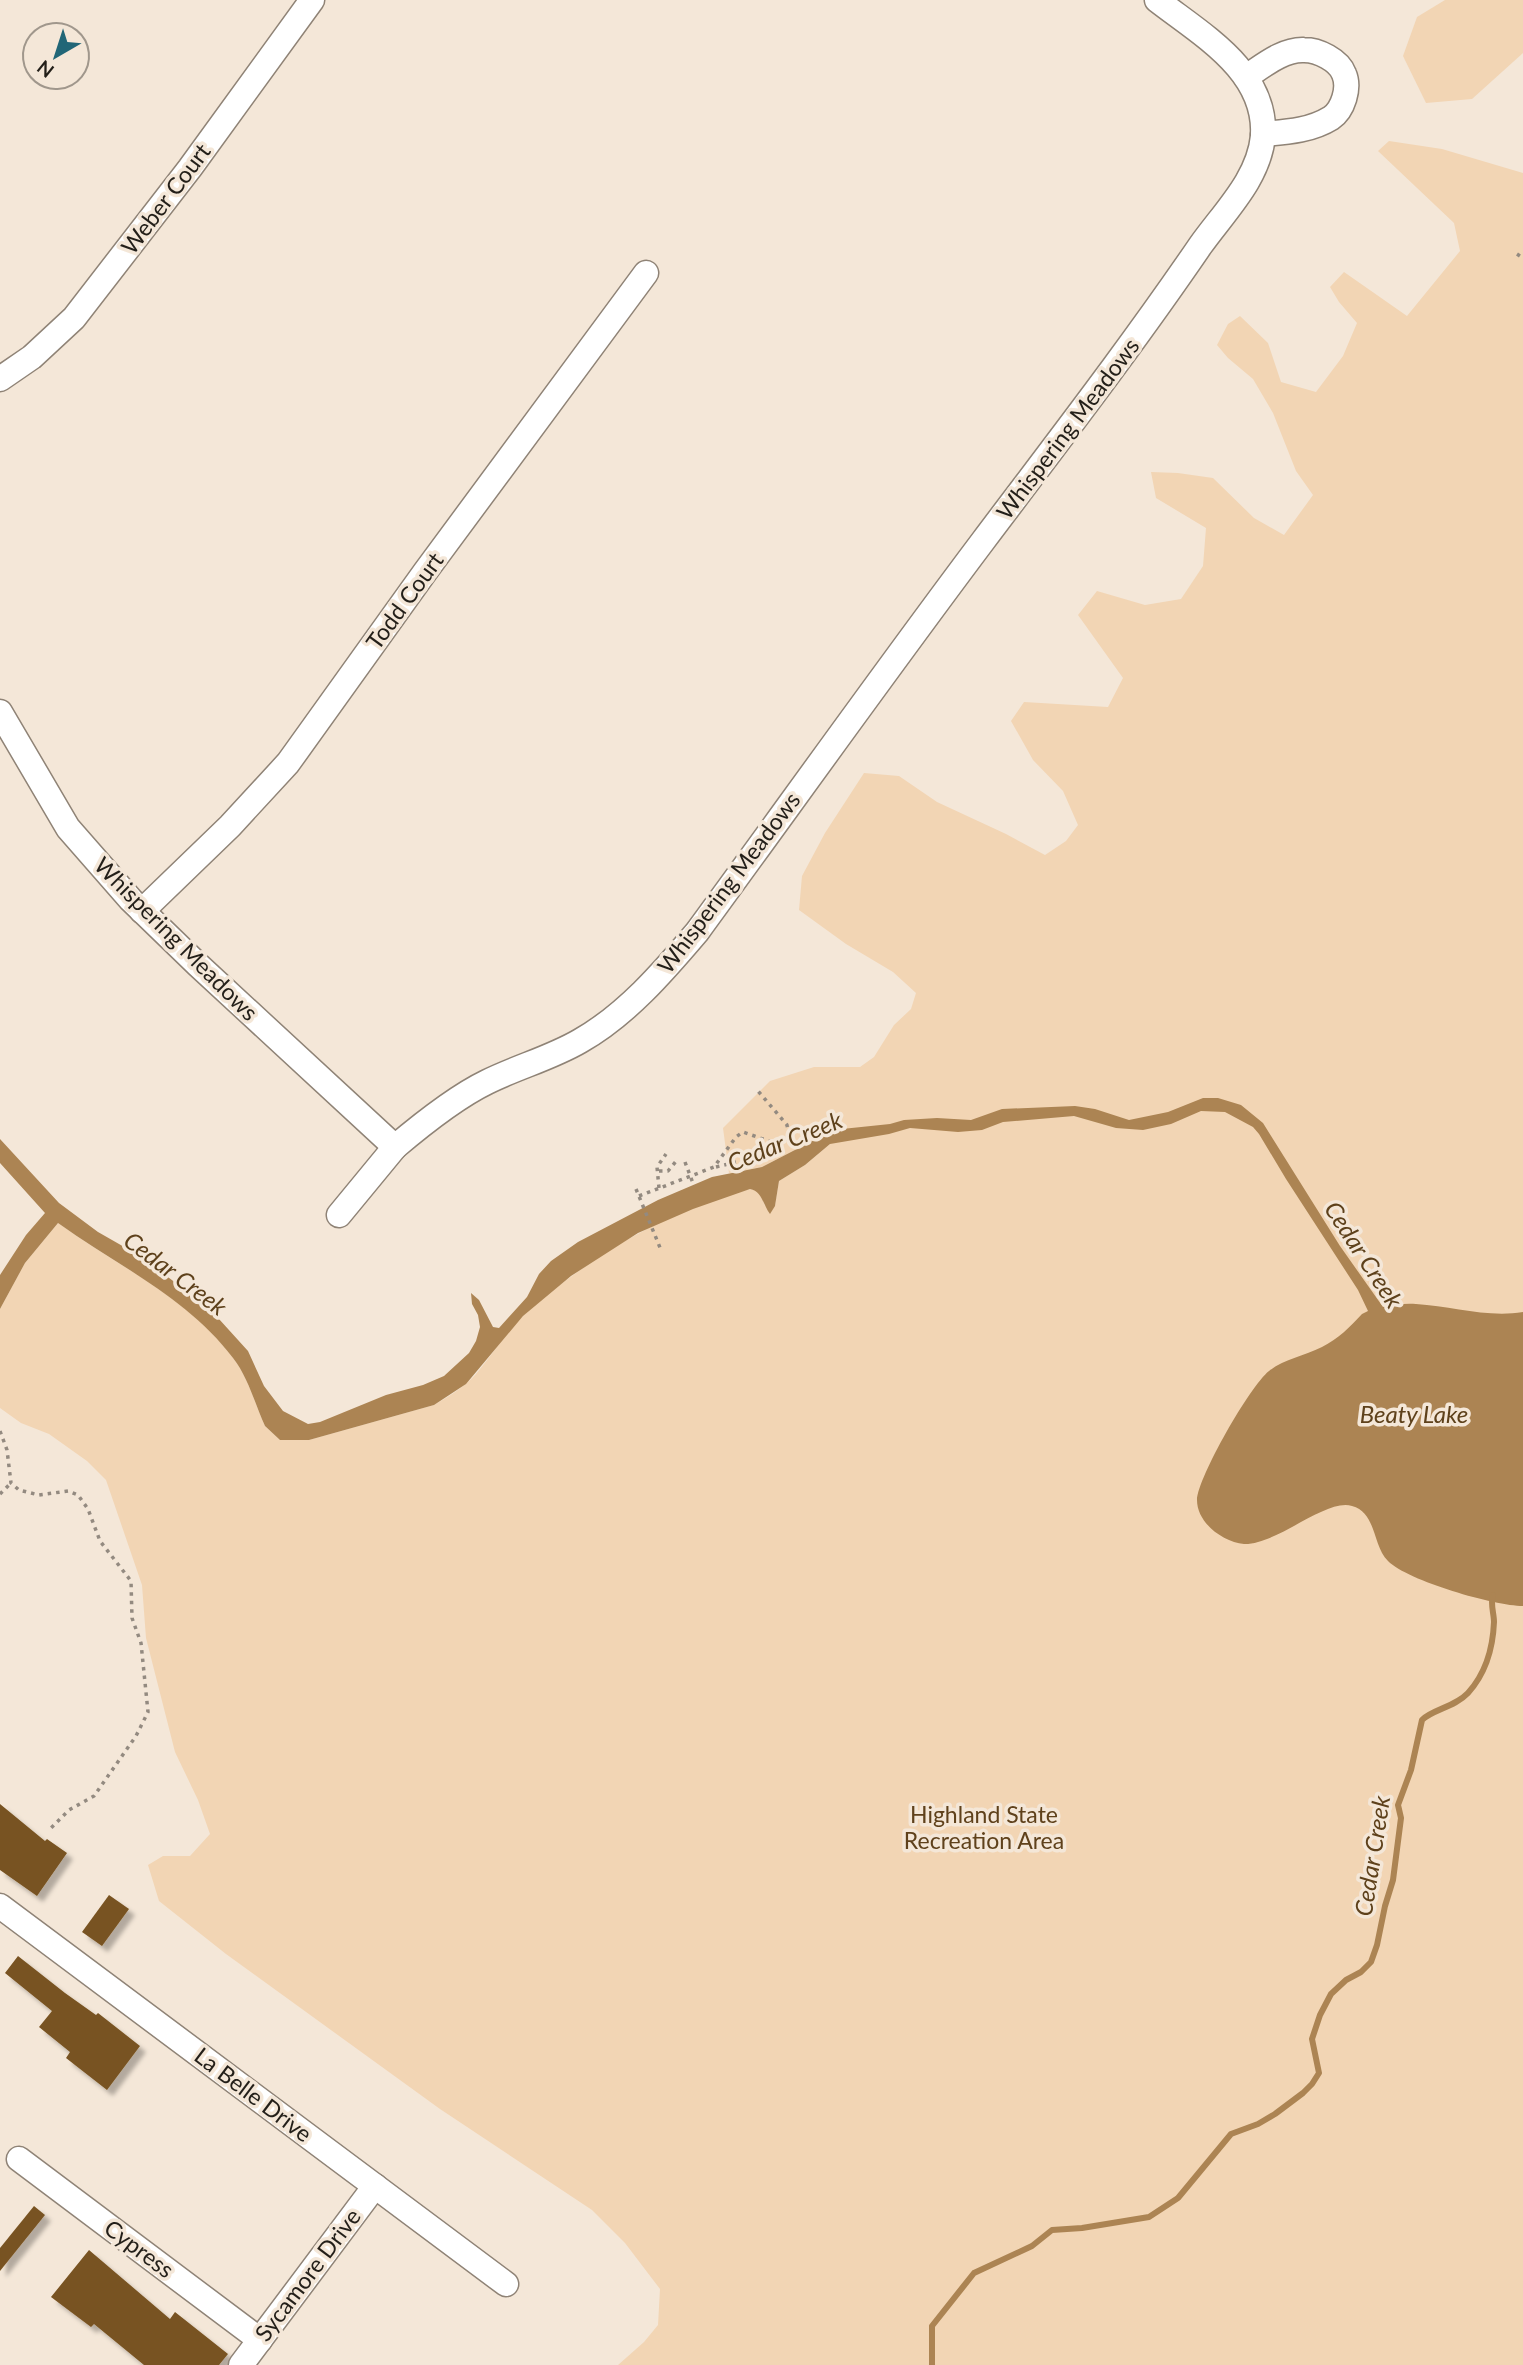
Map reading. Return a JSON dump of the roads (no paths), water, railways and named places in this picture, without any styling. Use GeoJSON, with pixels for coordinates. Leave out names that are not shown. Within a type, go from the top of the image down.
{"type":"FeatureCollection","features":[{"type":"Feature","properties":{"kind":"street","name":"Weber Court"},"geometry":{"type":"LineString","coordinates":[[0,379],[32,357],[74,318],[182,178],[313,0]]}},
{"type":"Feature","properties":{"kind":"street"},"geometry":{"type":"LineString","coordinates":[[1157,0],[1222,51],[1246,77],[1255,89],[1261,110],[1263,134],[1304,130],[1333,117],[1345,99],[1344,74],[1328,56],[1304,50],[1282,55],[1246,77]]}},
{"type":"Feature","properties":{"kind":"street","name":"Whispering Meadows"},"geometry":{"type":"LineString","coordinates":[[0,712],[68,828],[142,911],[395,1147],[419,1127],[486,1082],[580,1042],[611,1021],[663,973],[697,932],[980,545],[1147,323],[1247,183],[1260,153],[1263,134]]}},
{"type":"Feature","properties":{"kind":"street","name":"Todd Court"},"geometry":{"type":"LineString","coordinates":[[142,911],[230,826],[288,763],[646,273]]}},
{"type":"Feature","properties":{"kind":"street"},"geometry":{"type":"LineString","coordinates":[[339,1215],[395,1147]]}},
{"type":"Feature","properties":{"kind":"street","name":"La Belle Drive"},"geometry":{"type":"LineString","coordinates":[[2,1912],[506,2284]]}},
{"type":"Feature","properties":{"kind":"street","name":"Cypress"},"geometry":{"type":"LineString","coordinates":[[19,2159],[260,2340]]}},
{"type":"Feature","properties":{"kind":"street","name":"Sycamore Drive"},"geometry":{"type":"LineString","coordinates":[[241,2365],[375,2186]]}},
{"type":"Feature","properties":{"kind":"water","name":"Beaty Lake"},"geometry":{"type":"Polygon","coordinates":[[[1203,1098],[1218,1098],[1241,1105],[1263,1123],[1340,1246],[1383,1307],[1412,1304],[1483,1313],[1523,1312],[1523,1606],[1493,1602],[1452,1591],[1398,1569],[1383,1554],[1366,1515],[1352,1506],[1341,1505],[1329,1509],[1271,1537],[1244,1544],[1220,1535],[1206,1524],[1201,1516],[1197,1500],[1206,1472],[1238,1412],[1260,1380],[1281,1363],[1328,1344],[1368,1311],[1358,1290],[1259,1134],[1253,1127],[1225,1112],[1201,1111],[1171,1124],[1143,1130],[1116,1128],[1074,1116],[1003,1122],[982,1130],[958,1132],[910,1128],[830,1144],[805,1165],[779,1181],[775,1206],[770,1214],[760,1195],[750,1189],[693,1209],[638,1233],[571,1276],[523,1316],[466,1384],[434,1405],[309,1440],[280,1440],[265,1426],[243,1374],[215,1337],[174,1300],[58,1223],[25,1263],[0,1309],[0,1275],[26,1235],[45,1213],[0,1163],[0,1139],[59,1203],[98,1232],[140,1256],[209,1308],[248,1351],[264,1386],[283,1411],[308,1424],[320,1422],[386,1395],[444,1376],[469,1353],[476,1341],[480,1327],[471,1293],[479,1300],[493,1327],[499,1328],[527,1297],[539,1274],[551,1261],[578,1242],[658,1200],[712,1177],[762,1167],[822,1136],[842,1129],[904,1120],[971,1120],[1002,1109],[1075,1106],[1095,1109],[1129,1120],[1168,1112],[1203,1098]]]}},
{"type":"Feature","properties":{"kind":"waterway","name":"Cedar Creek"},"geometry":{"type":"LineString","coordinates":[[932,2365],[932,2326],[974,2273],[1032,2246],[1052,2230],[1149,2217],[1178,2198],[1231,2134],[1275,2114],[1312,2084],[1319,2073],[1312,2039],[1320,2015],[1331,1994],[1371,1962],[1377,1945],[1393,1880],[1401,1818],[1398,1805],[1411,1770],[1422,1720],[1463,1698],[1480,1677],[1492,1641],[1493,1595]]}},
{"type":"Feature","properties":{"kind":"park label","name":"Highland State Recreation Area"},"geometry":{"type":"Point","coordinates":[984,1828]}}]}
